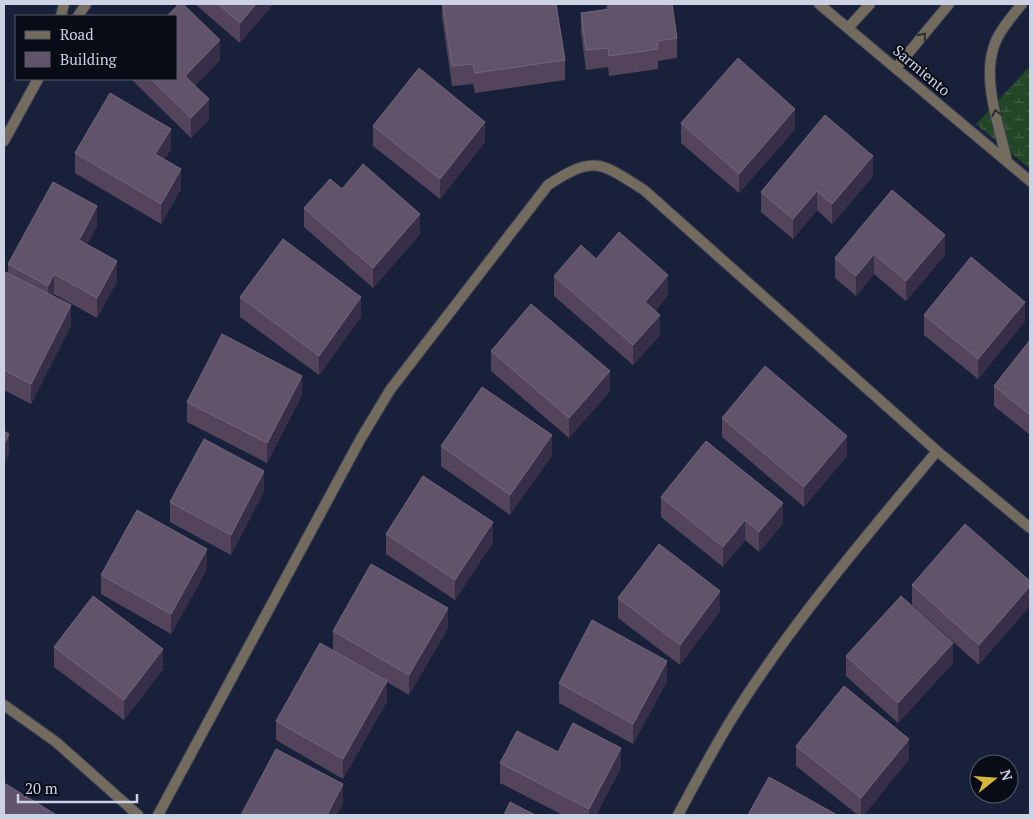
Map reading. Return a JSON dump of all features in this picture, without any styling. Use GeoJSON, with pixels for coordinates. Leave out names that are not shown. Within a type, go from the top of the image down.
{"type":"FeatureCollection","features":[{"type":"Feature","properties":{"kind":"street"},"geometry":{"type":"LineString","coordinates":[[79,15],[86,4]]}},
{"type":"Feature","properties":{"kind":"street","name":"Sarmiento"},"geometry":{"type":"LineString","coordinates":[[819,4],[1030,180]]}},
{"type":"Feature","properties":{"kind":"street"},"geometry":{"type":"LineString","coordinates":[[848,28],[870,4]]}},
{"type":"Feature","properties":{"kind":"street"},"geometry":{"type":"LineString","coordinates":[[896,68],[949,4]]}},
{"type":"Feature","properties":{"kind":"street"},"geometry":{"type":"LineString","coordinates":[[1006,160],[991,88],[989,66],[994,44],[1022,4]]}},
{"type":"Feature","properties":{"kind":"street"},"geometry":{"type":"LineString","coordinates":[[4,141],[37,80]]}},
{"type":"Feature","properties":{"kind":"street"},"geometry":{"type":"LineString","coordinates":[[158,815],[360,440],[390,390],[548,186],[569,172],[588,165],[610,168],[644,190],[937,450],[1030,528]]}},
{"type":"Feature","properties":{"kind":"street"},"geometry":{"type":"LineString","coordinates":[[678,815],[737,710],[776,653],[838,570],[937,450]]}},
{"type":"Feature","properties":{"kind":"street"},"geometry":{"type":"LineString","coordinates":[[4,705],[56,742],[138,815]]}},
{"type":"Feature","properties":{"kind":"green space"},"geometry":{"type":"Polygon","coordinates":[[[1030,66],[1030,169],[976,124],[1030,66]]]}},
{"type":"Feature","properties":{"kind":"building"},"geometry":{"type":"Polygon","coordinates":[[[179,4],[183,4],[220,40],[185,76],[209,99],[191,118],[152,80],[178,80],[178,15],[168,15],[179,4]]]}},
{"type":"Feature","properties":{"kind":"building"},"geometry":{"type":"Polygon","coordinates":[[[218,4],[256,4],[240,23],[218,4]]]}},
{"type":"Feature","properties":{"kind":"building"},"geometry":{"type":"Polygon","coordinates":[[[443,4],[556,4],[565,60],[475,73],[473,64],[452,66],[443,4]]]}},
{"type":"Feature","properties":{"kind":"building"},"geometry":{"type":"Polygon","coordinates":[[[609,4],[672,4],[677,38],[657,41],[658,49],[609,56],[608,48],[586,50],[581,13],[610,9],[609,4]]]}},
{"type":"Feature","properties":{"kind":"building"},"geometry":{"type":"Polygon","coordinates":[[[738,58],[795,109],[739,174],[681,123],[738,58]]]}},
{"type":"Feature","properties":{"kind":"building"},"geometry":{"type":"Polygon","coordinates":[[[419,68],[485,122],[440,179],[373,126],[419,68]]]}},
{"type":"Feature","properties":{"kind":"building"},"geometry":{"type":"Polygon","coordinates":[[[110,93],[171,129],[155,154],[181,169],[161,204],[75,153],[110,93]]]}},
{"type":"Feature","properties":{"kind":"building"},"geometry":{"type":"Polygon","coordinates":[[[825,115],[873,156],[832,204],[817,191],[793,219],[761,192],[825,115]]]}},
{"type":"Feature","properties":{"kind":"building"},"geometry":{"type":"Polygon","coordinates":[[[363,164],[420,214],[373,268],[304,208],[330,179],[342,189],[363,164]]]}},
{"type":"Feature","properties":{"kind":"building"},"geometry":{"type":"Polygon","coordinates":[[[53,182],[97,206],[79,240],[117,261],[97,298],[54,274],[48,286],[8,264],[53,182]]]}},
{"type":"Feature","properties":{"kind":"building"},"geometry":{"type":"Polygon","coordinates":[[[892,190],[945,235],[906,281],[874,254],[856,276],[835,258],[892,190]]]}},
{"type":"Feature","properties":{"kind":"building"},"geometry":{"type":"Polygon","coordinates":[[[619,232],[668,275],[645,302],[660,315],[633,345],[554,276],[581,245],[596,259],[619,232]]]}},
{"type":"Feature","properties":{"kind":"building"},"geometry":{"type":"Polygon","coordinates":[[[283,239],[361,297],[319,356],[240,297],[283,239]]]}},
{"type":"Feature","properties":{"kind":"building"},"geometry":{"type":"Polygon","coordinates":[[[971,257],[1025,302],[978,359],[924,315],[971,257]]]}},
{"type":"Feature","properties":{"kind":"building"},"geometry":{"type":"Polygon","coordinates":[[[5,272],[71,305],[31,384],[4,370],[5,272]]]}},
{"type":"Feature","properties":{"kind":"building"},"geometry":{"type":"Polygon","coordinates":[[[531,304],[610,371],[569,418],[491,351],[531,304]]]}},
{"type":"Feature","properties":{"kind":"building"},"geometry":{"type":"Polygon","coordinates":[[[222,334],[302,376],[267,443],[187,402],[222,334]]]}},
{"type":"Feature","properties":{"kind":"building"},"geometry":{"type":"Polygon","coordinates":[[[1030,340],[1030,415],[994,386],[1030,340]]]}},
{"type":"Feature","properties":{"kind":"building"},"geometry":{"type":"Polygon","coordinates":[[[765,366],[847,436],[804,487],[722,418],[765,366]]]}},
{"type":"Feature","properties":{"kind":"building"},"geometry":{"type":"Polygon","coordinates":[[[482,387],[552,435],[510,495],[441,446],[482,387]]]}},
{"type":"Feature","properties":{"kind":"building"},"geometry":{"type":"Polygon","coordinates":[[[4,431],[9,434],[4,444],[4,431]]]}},
{"type":"Feature","properties":{"kind":"building"},"geometry":{"type":"Polygon","coordinates":[[[204,439],[264,471],[231,535],[170,502],[204,439]]]}},
{"type":"Feature","properties":{"kind":"building"},"geometry":{"type":"Polygon","coordinates":[[[706,441],[783,503],[759,532],[745,520],[723,547],[661,497],[706,441]]]}},
{"type":"Feature","properties":{"kind":"building"},"geometry":{"type":"Polygon","coordinates":[[[423,476],[493,522],[455,580],[386,534],[423,476]]]}},
{"type":"Feature","properties":{"kind":"building"},"geometry":{"type":"Polygon","coordinates":[[[137,510],[207,549],[171,614],[101,575],[137,510]]]}},
{"type":"Feature","properties":{"kind":"building"},"geometry":{"type":"Polygon","coordinates":[[[965,524],[1030,581],[1030,586],[979,645],[912,585],[965,524]]]}},
{"type":"Feature","properties":{"kind":"building"},"geometry":{"type":"Polygon","coordinates":[[[659,544],[720,591],[680,645],[618,598],[659,544]]]}},
{"type":"Feature","properties":{"kind":"building"},"geometry":{"type":"Polygon","coordinates":[[[371,564],[448,608],[409,675],[333,631],[371,564]]]}},
{"type":"Feature","properties":{"kind":"building"},"geometry":{"type":"Polygon","coordinates":[[[93,596],[163,649],[124,700],[54,647],[93,596]]]}},
{"type":"Feature","properties":{"kind":"building"},"geometry":{"type":"Polygon","coordinates":[[[901,596],[953,643],[898,703],[846,656],[901,596]]]}},
{"type":"Feature","properties":{"kind":"building"},"geometry":{"type":"Polygon","coordinates":[[[592,620],[667,661],[633,724],[559,683],[592,620]]]}},
{"type":"Feature","properties":{"kind":"building"},"geometry":{"type":"Polygon","coordinates":[[[320,643],[387,681],[343,759],[276,721],[320,643]]]}},
{"type":"Feature","properties":{"kind":"building"},"geometry":{"type":"Polygon","coordinates":[[[844,686],[909,739],[861,798],[796,746],[844,686]]]}},
{"type":"Feature","properties":{"kind":"building"},"geometry":{"type":"Polygon","coordinates":[[[573,723],[621,748],[589,809],[500,763],[517,731],[558,752],[573,723]]]}},
{"type":"Feature","properties":{"kind":"building"},"geometry":{"type":"Polygon","coordinates":[[[276,749],[343,784],[327,815],[241,815],[276,749]]]}},
{"type":"Feature","properties":{"kind":"building"},"geometry":{"type":"Polygon","coordinates":[[[769,777],[837,815],[748,815],[769,777]]]}},
{"type":"Feature","properties":{"kind":"building"},"geometry":{"type":"Polygon","coordinates":[[[4,783],[55,814],[4,815],[4,783]]]}},
{"type":"Feature","properties":{"kind":"building"},"geometry":{"type":"Polygon","coordinates":[[[510,802],[535,815],[504,815],[510,802]]]}}]}
